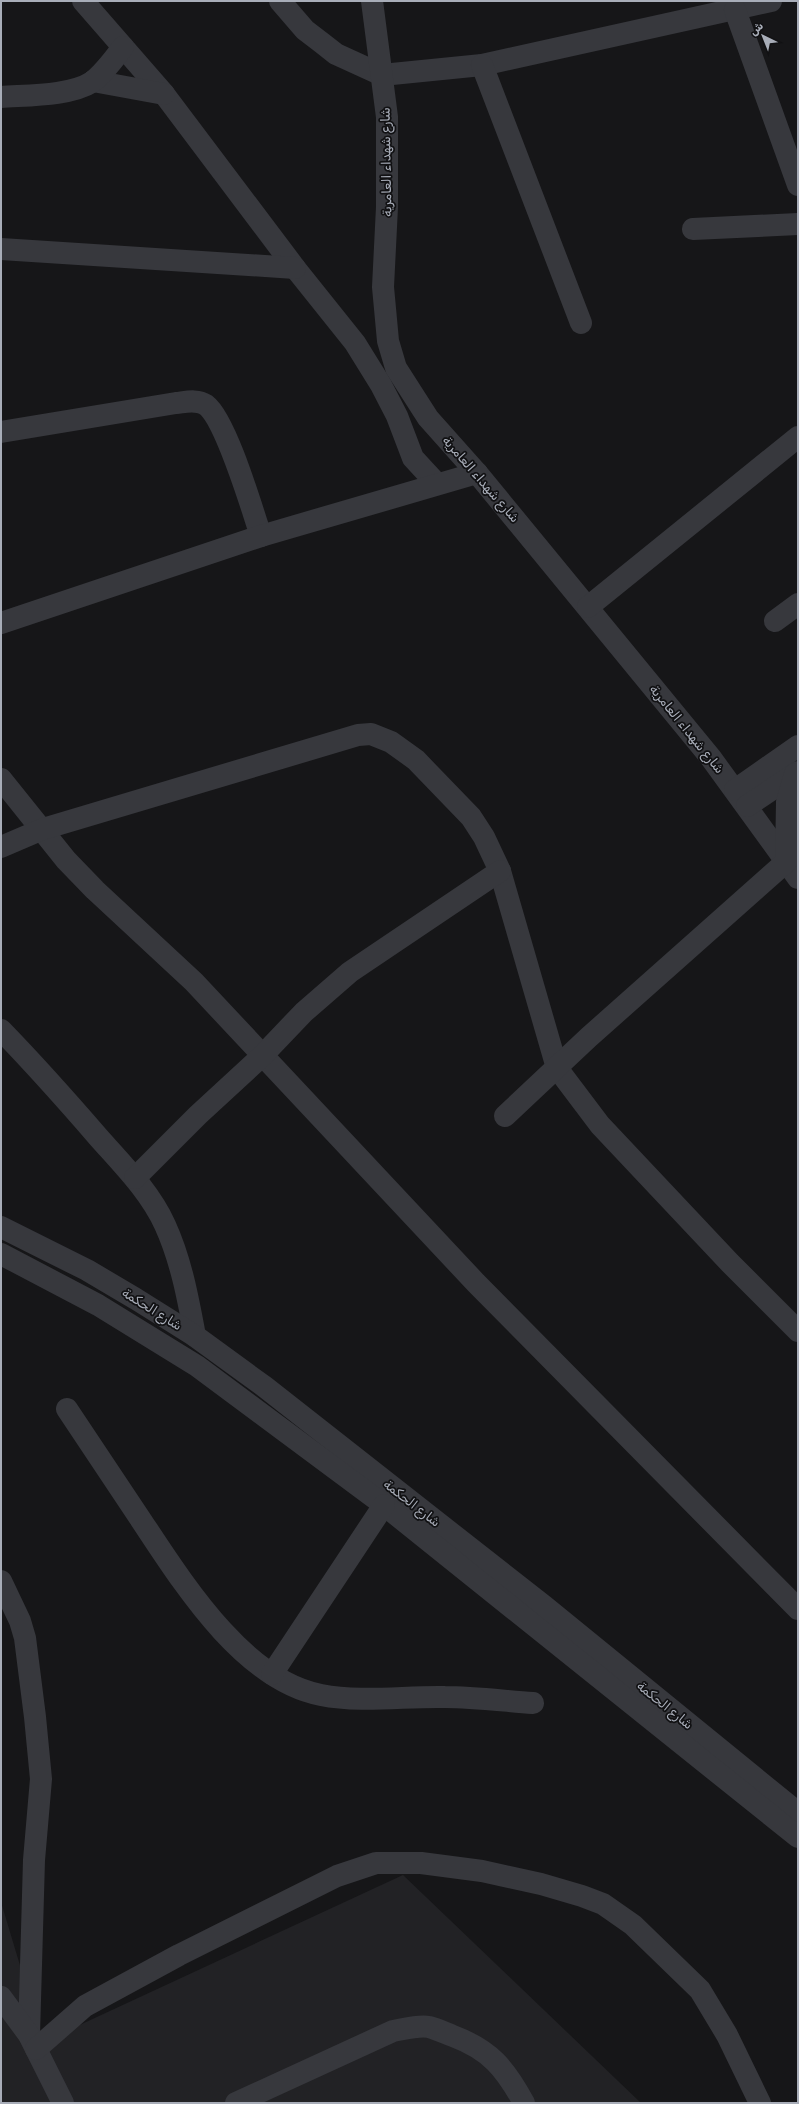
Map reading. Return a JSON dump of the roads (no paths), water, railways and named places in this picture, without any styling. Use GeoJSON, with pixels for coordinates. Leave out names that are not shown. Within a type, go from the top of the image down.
{"type":"FeatureCollection","features":[{"type":"Feature","properties":{"kind":"street"},"geometry":{"type":"LineString","coordinates":[[83,1],[164,94],[294,268],[355,343],[397,416],[413,458],[437,484]]}},
{"type":"Feature","properties":{"kind":"street"},"geometry":{"type":"LineString","coordinates":[[280,1],[306,30],[336,54],[382,75],[482,65],[771,1]]}},
{"type":"Feature","properties":{"kind":"street","name":"شارع شهداء العامرية"},"geometry":{"type":"LineString","coordinates":[[372,1],[382,75],[388,158],[383,287],[388,341],[396,368],[406,386],[428,418],[477,473],[588,606],[741,798],[792,870]]}},
{"type":"Feature","properties":{"kind":"street"},"geometry":{"type":"LineString","coordinates":[[735,10],[798,185]]}},
{"type":"Feature","properties":{"kind":"street"},"geometry":{"type":"LineString","coordinates":[[1,97],[80,88],[93,81],[123,47]]}},
{"type":"Feature","properties":{"kind":"street"},"geometry":{"type":"LineString","coordinates":[[482,65],[581,323]]}},
{"type":"Feature","properties":{"kind":"street"},"geometry":{"type":"LineString","coordinates":[[93,81],[164,94]]}},
{"type":"Feature","properties":{"kind":"street"},"geometry":{"type":"LineString","coordinates":[[693,229],[798,224]]}},
{"type":"Feature","properties":{"kind":"street"},"geometry":{"type":"LineString","coordinates":[[1,249],[294,268]]}},
{"type":"Feature","properties":{"kind":"street"},"geometry":{"type":"LineString","coordinates":[[1,432],[176,403],[198,402],[206,406],[213,413],[224,433],[261,536]]}},
{"type":"Feature","properties":{"kind":"street"},"geometry":{"type":"LineString","coordinates":[[588,606],[798,437]]}},
{"type":"Feature","properties":{"kind":"street"},"geometry":{"type":"LineString","coordinates":[[1,623],[261,536],[477,473]]}},
{"type":"Feature","properties":{"kind":"street"},"geometry":{"type":"LineString","coordinates":[[775,621],[798,604]]}},
{"type":"Feature","properties":{"kind":"street"},"geometry":{"type":"LineString","coordinates":[[1,847],[43,829],[358,735],[371,734],[391,742],[416,760],[456,801],[471,818],[484,837],[500,871],[557,1068],[600,1125],[730,1263],[798,1330]]}},
{"type":"Feature","properties":{"kind":"street"},"geometry":{"type":"LineString","coordinates":[[741,798],[798,746]]}},
{"type":"Feature","properties":{"kind":"street"},"geometry":{"type":"LineString","coordinates":[[741,798],[796,773]]}},
{"type":"Feature","properties":{"kind":"street"},"geometry":{"type":"LineString","coordinates":[[505,1116],[590,1037],[792,870],[787,802],[796,773]]}},
{"type":"Feature","properties":{"kind":"street"},"geometry":{"type":"LineString","coordinates":[[1,779],[43,829],[66,860],[95,890],[194,982],[476,1283],[798,1609]]}},
{"type":"Feature","properties":{"kind":"street"},"geometry":{"type":"LineString","coordinates":[[135,1178],[198,1115],[262,1056],[304,1012],[350,972],[500,871]]}},
{"type":"Feature","properties":{"kind":"street"},"geometry":{"type":"LineString","coordinates":[[1,1030],[38,1068],[135,1178],[165,1225],[186,1288],[195,1336]]}},
{"type":"Feature","properties":{"kind":"street","name":"شارع الحكمة"},"geometry":{"type":"LineString","coordinates":[[1,1227],[87,1270],[195,1336],[265,1387],[544,1606],[798,1814]]}},
{"type":"Feature","properties":{"kind":"street","name":"شارع الحكمة"},"geometry":{"type":"LineString","coordinates":[[1,1254],[70,1289],[168,1347],[197,1366],[384,1505],[798,1837]]}},
{"type":"Feature","properties":{"kind":"street"},"geometry":{"type":"LineString","coordinates":[[67,1409],[175,1571],[205,1612],[234,1643],[272,1674],[296,1689],[322,1696],[354,1698],[447,1697],[533,1703]]}},
{"type":"Feature","properties":{"kind":"street"},"geometry":{"type":"LineString","coordinates":[[272,1674],[384,1505]]}},
{"type":"Feature","properties":{"kind":"street"},"geometry":{"type":"LineString","coordinates":[[1,1581],[20,1621],[25,1638],[34,1701],[40,1779],[34,1868],[32,2042]]}},
{"type":"Feature","properties":{"kind":"street"},"geometry":{"type":"LineString","coordinates":[[32,2042],[85,2006],[179,1955],[337,1876],[376,1864],[421,1863],[482,1871],[540,1884],[582,1896],[603,1904],[633,1925],[700,1990],[727,2034],[760,2103]]}},
{"type":"Feature","properties":{"kind":"street"},"geometry":{"type":"LineString","coordinates":[[1,1997],[32,2042],[63,2103]]}},
{"type":"Feature","properties":{"kind":"street"},"geometry":{"type":"LineString","coordinates":[[236,2103],[393,2031],[414,2027],[429,2027],[484,2050],[497,2062],[524,2103]]}}]}
